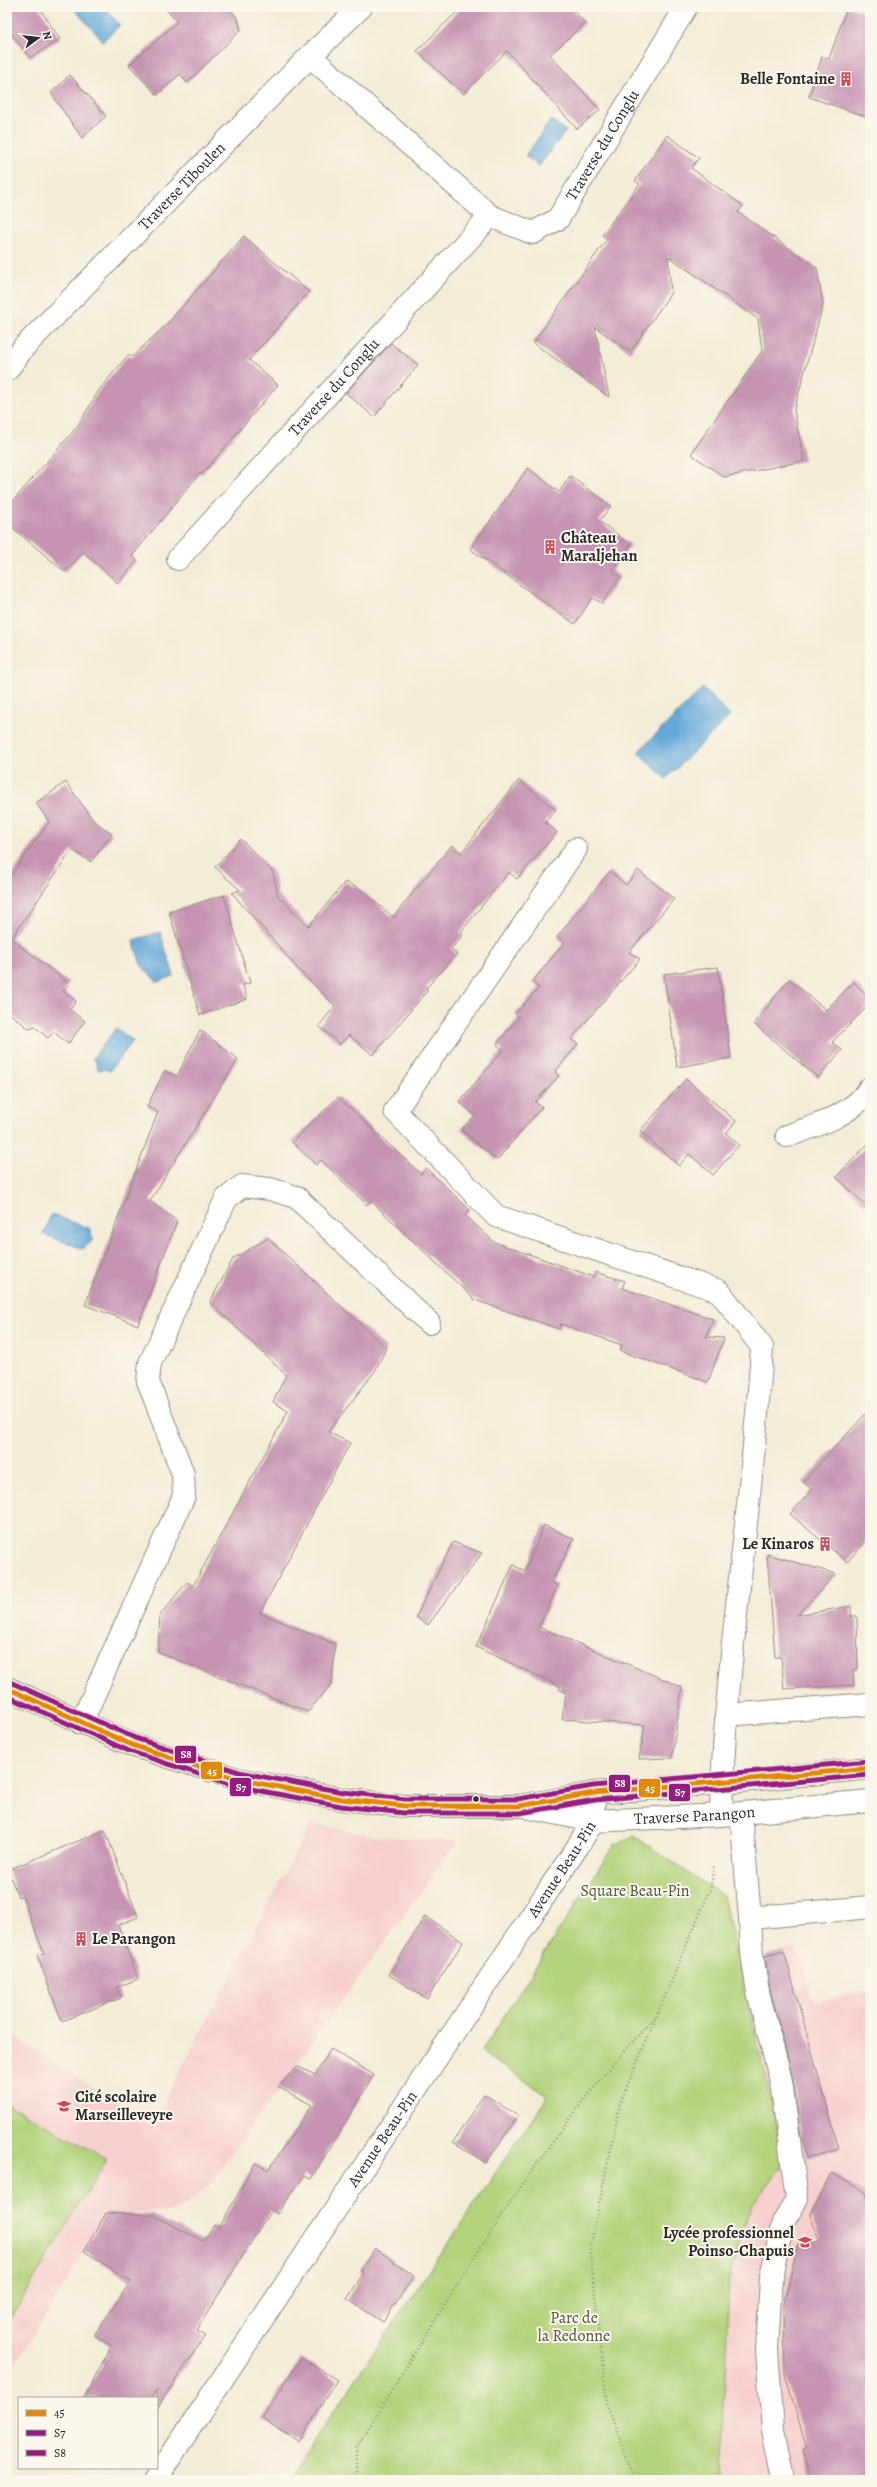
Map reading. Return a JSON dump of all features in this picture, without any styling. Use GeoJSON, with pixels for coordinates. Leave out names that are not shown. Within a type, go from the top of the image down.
{"type":"FeatureCollection","features":[{"type":"Feature","properties":{"kind":"street","name":"Traverse Tiboulen"},"geometry":{"type":"LineString","coordinates":[[7,370],[24,347],[310,56],[361,7]]}},
{"type":"Feature","properties":{"kind":"street","name":"Traverse du Conglu"},"geometry":{"type":"LineString","coordinates":[[310,56],[490,216],[533,233],[558,219],[686,7]]}},
{"type":"Feature","properties":{"kind":"street","name":"Traverse du Conglu"},"geometry":{"type":"LineString","coordinates":[[178,559],[490,216]]}},
{"type":"Feature","properties":{"kind":"street"},"geometry":{"type":"LineString","coordinates":[[576,849],[395,1111],[496,1216],[719,1291],[762,1348],[758,1422],[726,1715],[722,1783],[731,1814],[750,1918],[752,1954],[758,1992],[781,2081],[797,2199],[783,2222],[771,2277],[767,2351],[773,2430],[783,2480]]}},
{"type":"Feature","properties":{"kind":"street"},"geometry":{"type":"LineString","coordinates":[[787,1136],[828,1121],[868,1096]]}},
{"type":"Feature","properties":{"kind":"street"},"geometry":{"type":"LineString","coordinates":[[82,1723],[184,1496],[183,1474],[151,1394],[148,1381],[150,1369],[226,1199],[242,1186],[270,1189],[296,1197],[429,1323]]}},
{"type":"Feature","properties":{"kind":"street","name":"Traverse Parangon"},"geometry":{"type":"LineString","coordinates":[[7,1688],[132,1745],[237,1779],[334,1798],[405,1806],[519,1806],[594,1792],[722,1783],[870,1768]]}},
{"type":"Feature","properties":{"kind":"street"},"geometry":{"type":"LineString","coordinates":[[726,1715],[870,1704]]}},
{"type":"Feature","properties":{"kind":"street","name":"Avenue Beau-Pin"},"geometry":{"type":"LineString","coordinates":[[155,2480],[593,1821],[594,1792]]}},
{"type":"Feature","properties":{"kind":"street","name":"Traverse Parangon"},"geometry":{"type":"LineString","coordinates":[[519,1806],[593,1821],[731,1814],[870,1801]]}},
{"type":"Feature","properties":{"kind":"street"},"geometry":{"type":"LineString","coordinates":[[750,1918],[870,1907]]}},
{"type":"Feature","properties":{"kind":"path"},"geometry":{"type":"LineString","coordinates":[[635,2480],[607,2405],[590,2249],[620,2103],[710,1887]]}},
{"type":"Feature","properties":{"kind":"path"},"geometry":{"type":"LineString","coordinates":[[356,2480],[356,2448],[535,2165],[616,2059],[657,2014]]}},
{"type":"Feature","properties":{"kind":"shaded area","name":"Cité scolaire Marseilleveyre"},"geometry":{"type":"Polygon","coordinates":[[[311,1823],[373,1836],[458,1841],[208,2186],[175,2212],[106,2213],[50,2309],[7,2377],[7,2032],[151,2126],[311,1823]]]}},
{"type":"Feature","properties":{"kind":"shaded area","name":"Lycée professionnel Poinso-Chapuis"},"geometry":{"type":"Polygon","coordinates":[[[797,1947],[814,2002],[870,1989],[870,2480],[721,2480],[729,2277],[751,2206],[785,2162],[739,1963],[797,1947]]]}},
{"type":"Feature","properties":{"kind":"green space","name":"Parc de la Redonne"},"geometry":{"type":"Polygon","coordinates":[[[634,1836],[723,1896],[785,2162],[751,2206],[729,2277],[721,2480],[287,2480],[548,2096],[481,2052],[614,1845],[634,1836]]]}},
{"type":"Feature","properties":{"kind":"green space"},"geometry":{"type":"Polygon","coordinates":[[[7,2104],[107,2159],[7,2324],[7,2104]]]}},
{"type":"Feature","properties":{"kind":"water"},"geometry":{"type":"Polygon","coordinates":[[[76,7],[104,7],[120,25],[103,41],[74,9],[76,7]]]}},
{"type":"Feature","properties":{"kind":"water"},"geometry":{"type":"Polygon","coordinates":[[[551,120],[566,131],[539,166],[525,156],[551,120]]]}},
{"type":"Feature","properties":{"kind":"water"},"geometry":{"type":"Polygon","coordinates":[[[703,688],[730,716],[666,779],[638,752],[703,688]]]}},
{"type":"Feature","properties":{"kind":"water"},"geometry":{"type":"Polygon","coordinates":[[[160,932],[174,976],[157,982],[141,965],[133,940],[160,932]]]}},
{"type":"Feature","properties":{"kind":"water"},"geometry":{"type":"Polygon","coordinates":[[[116,1028],[133,1041],[109,1072],[106,1069],[99,1070],[96,1066],[96,1061],[92,1059],[116,1028]]]}},
{"type":"Feature","properties":{"kind":"water"},"geometry":{"type":"Polygon","coordinates":[[[51,1214],[91,1229],[92,1241],[83,1249],[43,1234],[51,1214]]]}},
{"type":"Feature","properties":{"kind":"building"},"geometry":{"type":"Polygon","coordinates":[[[7,7],[39,7],[60,39],[30,58],[7,28],[7,7]]]}},
{"type":"Feature","properties":{"kind":"building"},"geometry":{"type":"Polygon","coordinates":[[[164,7],[228,7],[238,19],[241,30],[187,83],[180,74],[157,95],[129,65],[177,22],[164,7]]]}},
{"type":"Feature","properties":{"kind":"building"},"geometry":{"type":"Polygon","coordinates":[[[462,7],[570,7],[585,23],[550,55],[600,110],[577,129],[507,51],[463,94],[417,51],[462,7]]]}},
{"type":"Feature","properties":{"kind":"building","name":"Belle Fontaine"},"geometry":{"type":"Polygon","coordinates":[[[847,7],[870,13],[870,118],[809,97],[822,57],[829,59],[847,7]]]}},
{"type":"Feature","properties":{"kind":"building"},"geometry":{"type":"Polygon","coordinates":[[[70,75],[106,116],[82,138],[51,93],[70,75]]]}},
{"type":"Feature","properties":{"kind":"building"},"geometry":{"type":"Polygon","coordinates":[[[667,135],[699,158],[691,168],[743,206],[738,212],[817,268],[823,305],[794,410],[804,461],[724,477],[691,454],[762,351],[758,319],[668,256],[671,293],[630,352],[595,327],[609,397],[533,343],[607,239],[602,235],[640,184],[635,181],[667,135]]]}},
{"type":"Feature","properties":{"kind":"building"},"geometry":{"type":"Polygon","coordinates":[[[244,236],[309,292],[249,360],[278,385],[202,474],[200,473],[132,556],[137,561],[118,583],[83,552],[65,572],[7,523],[7,508],[77,427],[99,390],[129,354],[132,357],[168,323],[244,236]]]}},
{"type":"Feature","properties":{"kind":"building"},"geometry":{"type":"Polygon","coordinates":[[[391,343],[418,365],[374,417],[346,393],[391,343]]]}},
{"type":"Feature","properties":{"kind":"building","name":"Château Maraljehan"},"geometry":{"type":"Polygon","coordinates":[[[528,468],[559,492],[570,476],[611,506],[599,521],[631,545],[612,570],[620,577],[602,603],[592,598],[575,624],[470,549],[528,468]]]}},
{"type":"Feature","properties":{"kind":"building"},"geometry":{"type":"Polygon","coordinates":[[[519,780],[556,810],[545,822],[557,832],[517,879],[509,872],[460,933],[463,935],[451,949],[457,954],[426,988],[428,990],[373,1055],[349,1035],[340,1044],[319,1026],[335,1006],[299,970],[232,893],[240,890],[215,867],[241,839],[273,872],[278,896],[309,926],[345,882],[360,889],[393,917],[452,845],[461,853],[519,780]]]}},
{"type":"Feature","properties":{"kind":"building"},"geometry":{"type":"Polygon","coordinates":[[[66,782],[93,820],[112,834],[91,862],[72,850],[11,939],[69,983],[63,991],[76,1001],[70,1010],[85,1021],[68,1044],[54,1032],[48,1038],[35,1027],[29,1029],[7,1011],[7,881],[49,822],[36,803],[66,782]]]}},
{"type":"Feature","properties":{"kind":"building"},"geometry":{"type":"Polygon","coordinates":[[[638,870],[674,899],[629,952],[640,959],[571,1039],[578,1044],[555,1072],[559,1076],[535,1102],[542,1107],[497,1160],[461,1130],[475,1115],[459,1102],[503,1050],[497,1044],[519,1017],[515,1014],[539,988],[532,982],[564,943],[557,937],[610,871],[626,885],[638,870]]]}},
{"type":"Feature","properties":{"kind":"building"},"geometry":{"type":"Polygon","coordinates":[[[224,895],[250,983],[243,985],[247,999],[200,1015],[169,912],[224,895]]]}},
{"type":"Feature","properties":{"kind":"building"},"geometry":{"type":"Polygon","coordinates":[[[718,967],[731,1058],[677,1067],[664,974],[718,967]]]}},
{"type":"Feature","properties":{"kind":"building"},"geometry":{"type":"Polygon","coordinates":[[[789,979],[826,1010],[854,982],[870,999],[870,1004],[832,1042],[842,1050],[818,1078],[754,1024],[789,979]]]}},
{"type":"Feature","properties":{"kind":"building"},"geometry":{"type":"Polygon","coordinates":[[[200,1030],[238,1059],[150,1201],[177,1221],[138,1325],[85,1305],[158,1112],[147,1107],[164,1071],[177,1076],[200,1030]]]}},
{"type":"Feature","properties":{"kind":"building"},"geometry":{"type":"Polygon","coordinates":[[[686,1079],[736,1121],[726,1133],[739,1145],[713,1175],[689,1154],[679,1166],[640,1131],[686,1079]]]}},
{"type":"Feature","properties":{"kind":"building"},"geometry":{"type":"Polygon","coordinates":[[[338,1097],[421,1174],[426,1168],[470,1210],[465,1215],[494,1242],[594,1277],[595,1272],[625,1281],[622,1288],[713,1319],[706,1337],[724,1338],[708,1382],[620,1351],[622,1345],[561,1324],[559,1329],[475,1300],[371,1201],[367,1205],[321,1160],[316,1165],[292,1142],[338,1097]]]}},
{"type":"Feature","properties":{"kind":"building"},"geometry":{"type":"Polygon","coordinates":[[[870,1142],[870,1209],[836,1177],[870,1142]]]}},
{"type":"Feature","properties":{"kind":"building"},"geometry":{"type":"Polygon","coordinates":[[[268,1238],[386,1348],[375,1371],[328,1432],[350,1443],[260,1613],[335,1644],[332,1683],[308,1712],[158,1652],[160,1615],[187,1582],[193,1586],[288,1411],[273,1402],[286,1375],[210,1302],[233,1259],[268,1238]]]}},
{"type":"Feature","properties":{"kind":"building"},"geometry":{"type":"Polygon","coordinates":[[[870,1409],[870,1538],[847,1562],[790,1514],[812,1490],[803,1482],[870,1409]]]}},
{"type":"Feature","properties":{"kind":"building"},"geometry":{"type":"Polygon","coordinates":[[[544,1525],[574,1539],[551,1582],[558,1585],[539,1627],[682,1687],[672,1758],[639,1759],[645,1725],[562,1719],[566,1693],[559,1689],[560,1686],[476,1647],[513,1565],[525,1571],[544,1525]]]}},
{"type":"Feature","properties":{"kind":"building"},"geometry":{"type":"Polygon","coordinates":[[[453,1542],[482,1553],[428,1625],[416,1617],[453,1542]]]}},
{"type":"Feature","properties":{"kind":"building"},"geometry":{"type":"Polygon","coordinates":[[[767,1554],[836,1574],[797,1615],[851,1606],[851,1616],[857,1616],[858,1669],[853,1670],[854,1685],[784,1689],[781,1657],[775,1657],[767,1554]]]}},
{"type":"Feature","properties":{"kind":"building","name":"Le Parangon"},"geometry":{"type":"Polygon","coordinates":[[[105,1830],[138,1917],[118,1925],[138,1979],[117,1987],[121,1998],[62,2021],[37,1955],[44,1953],[22,1896],[18,1897],[8,1870],[105,1830]]]}},
{"type":"Feature","properties":{"kind":"building"},"geometry":{"type":"Polygon","coordinates":[[[425,1916],[463,1942],[427,1999],[389,1975],[425,1916]]]}},
{"type":"Feature","properties":{"kind":"building"},"geometry":{"type":"Polygon","coordinates":[[[784,1951],[839,2149],[807,2158],[801,2135],[793,2078],[770,1989],[765,1956],[784,1951]]]}},
{"type":"Feature","properties":{"kind":"building"},"geometry":{"type":"Polygon","coordinates":[[[331,2049],[374,2075],[311,2179],[304,2176],[277,2214],[271,2210],[196,2331],[205,2336],[158,2406],[157,2390],[153,2397],[85,2397],[111,2346],[94,2335],[131,2281],[84,2251],[106,2213],[153,2215],[203,2241],[215,2225],[219,2228],[255,2163],[268,2170],[312,2105],[278,2087],[297,2066],[315,2075],[331,2049]]]}},
{"type":"Feature","properties":{"kind":"building"},"geometry":{"type":"Polygon","coordinates":[[[484,2094],[518,2116],[486,2163],[453,2142],[484,2094]]]}},
{"type":"Feature","properties":{"kind":"building"},"geometry":{"type":"Polygon","coordinates":[[[832,2173],[866,2193],[870,2204],[870,2480],[811,2480],[802,2449],[806,2447],[785,2374],[784,2303],[798,2245],[821,2241],[810,2215],[832,2173]]]}},
{"type":"Feature","properties":{"kind":"building"},"geometry":{"type":"Polygon","coordinates":[[[375,2248],[414,2276],[383,2322],[347,2299],[363,2274],[361,2269],[375,2248]]]}},
{"type":"Feature","properties":{"kind":"building"},"geometry":{"type":"Polygon","coordinates":[[[301,2358],[337,2380],[299,2441],[262,2419],[301,2358]]]}},
{"type":"Feature","properties":{"kind":"transit line","name":"S8"},"geometry":{"type":"LineString","coordinates":[[10,1682],[135,1738],[239,1772],[343,1792],[405,1799],[518,1799],[593,1786],[869,1761]]}},
{"type":"Feature","properties":{"kind":"transit line","name":"45"},"geometry":{"type":"LineString","coordinates":[[7,1688],[132,1745],[237,1779],[342,1799],[405,1806],[519,1806],[594,1793],[870,1768]]}},
{"type":"Feature","properties":{"kind":"transit line","name":"S7"},"geometry":{"type":"LineString","coordinates":[[7,1696],[129,1751],[235,1786],[341,1806],[404,1813],[520,1813],[595,1800],[870,1775]]}},
{"type":"Feature","properties":{"kind":"place","name":"Belle Fontaine"},"geometry":{"type":"Point","coordinates":[846,79]}},
{"type":"Feature","properties":{"kind":"place","name":"Château Maraljehan"},"geometry":{"type":"Point","coordinates":[550,547]}},
{"type":"Feature","properties":{"kind":"place","name":"Le Kinaros"},"geometry":{"type":"Point","coordinates":[825,1544]}},
{"type":"Feature","properties":{"kind":"place","name":"Le Parangon"},"geometry":{"type":"Point","coordinates":[81,1939]}},
{"type":"Feature","properties":{"kind":"place","name":"Cité scolaire Marseilleveyre"},"geometry":{"type":"Point","coordinates":[64,2106]}},
{"type":"Feature","properties":{"kind":"place","name":"Lycée professionnel Poinso-Chapuis"},"geometry":{"type":"Point","coordinates":[805,2242]}},
{"type":"Feature","properties":{"kind":"park label","name":"Square Beau-Pin"},"geometry":{"type":"Point","coordinates":[635,1891]}}]}
